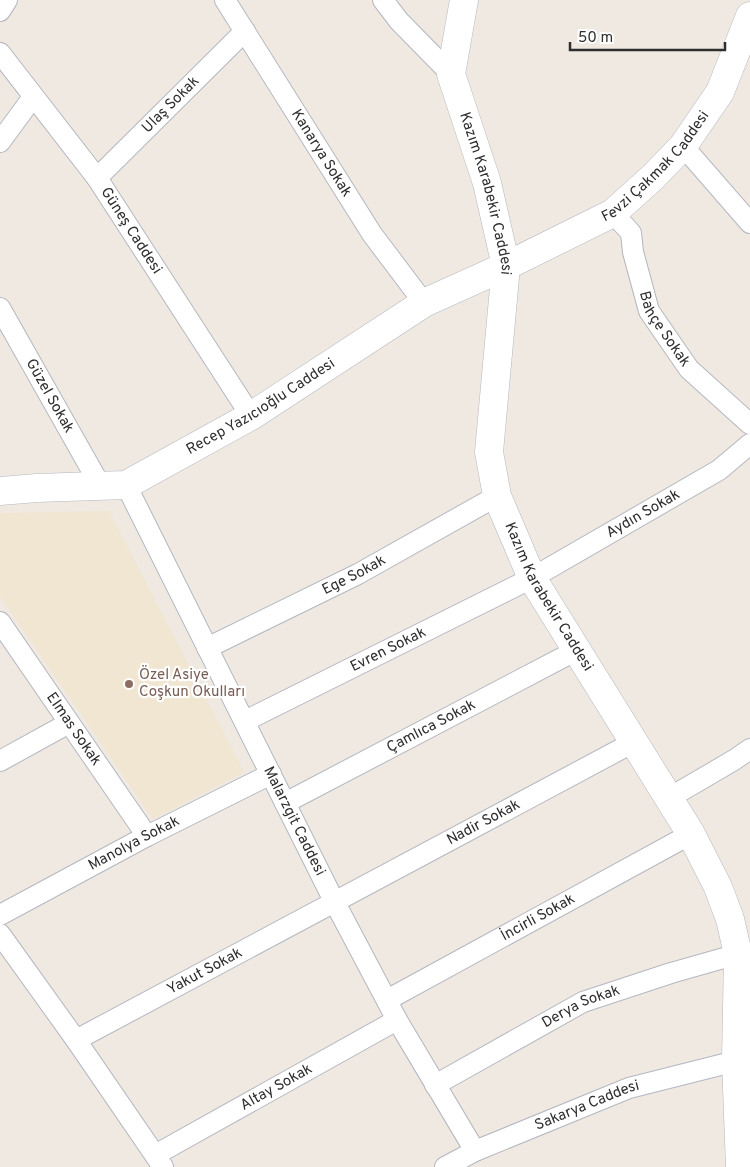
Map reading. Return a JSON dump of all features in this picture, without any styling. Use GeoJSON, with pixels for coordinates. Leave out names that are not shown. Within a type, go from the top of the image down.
{"type":"FeatureCollection","features":[{"type":"Feature","properties":{"kind":"main road","name":"Kazım Karabekir Caddesi"},"geometry":{"type":"LineString","coordinates":[[464,0],[451,74],[487,183],[506,266],[489,452],[497,496],[532,578],[690,834],[718,887],[730,919],[738,954],[743,1057],[740,1167]]}},
{"type":"Feature","properties":{"kind":"main road","name":"Fevzi Çakmak Caddesi"},"geometry":{"type":"LineString","coordinates":[[506,266],[613,212],[653,177],[683,146],[720,92],[750,16]]}},
{"type":"Feature","properties":{"kind":"main road","name":"Recep Yazıcıoğlu Caddesi"},"geometry":{"type":"LineString","coordinates":[[0,491],[113,485],[251,416],[424,302],[506,266]]}},
{"type":"Feature","properties":{"kind":"street"},"geometry":{"type":"LineString","coordinates":[[0,11],[7,0]]}},
{"type":"Feature","properties":{"kind":"street","name":"Kanarya Sokak"},"geometry":{"type":"LineString","coordinates":[[225,0],[372,234],[424,302]]}},
{"type":"Feature","properties":{"kind":"street"},"geometry":{"type":"LineString","coordinates":[[383,0],[399,21],[451,74]]}},
{"type":"Feature","properties":{"kind":"street","name":"Ulaş Sokak"},"geometry":{"type":"LineString","coordinates":[[97,178],[245,31]]}},
{"type":"Feature","properties":{"kind":"street","name":"Güneş Caddesi"},"geometry":{"type":"LineString","coordinates":[[0,53],[97,178],[251,416]]}},
{"type":"Feature","properties":{"kind":"street"},"geometry":{"type":"LineString","coordinates":[[0,142],[33,97]]}},
{"type":"Feature","properties":{"kind":"street"},"geometry":{"type":"LineString","coordinates":[[683,146],[750,223]]}},
{"type":"Feature","properties":{"kind":"street","name":"Bahçe Sokak"},"geometry":{"type":"LineString","coordinates":[[613,212],[631,233],[633,252],[649,311],[689,369],[750,424]]}},
{"type":"Feature","properties":{"kind":"street","name":"Güzel Sokak"},"geometry":{"type":"LineString","coordinates":[[0,308],[113,485]]}},
{"type":"Feature","properties":{"kind":"street","name":"Aydın Sokak"},"geometry":{"type":"LineString","coordinates":[[532,578],[719,470],[750,444]]}},
{"type":"Feature","properties":{"kind":"street","name":"Malarzgit Caddesi"},"geometry":{"type":"LineString","coordinates":[[113,485],[208,648],[334,901],[397,1020],[475,1151]]}},
{"type":"Feature","properties":{"kind":"street","name":"Ege Sokak"},"geometry":{"type":"LineString","coordinates":[[208,648],[358,574],[497,496]]}},
{"type":"Feature","properties":{"kind":"street","name":"Evren Sokak"},"geometry":{"type":"LineString","coordinates":[[245,721],[532,578]]}},
{"type":"Feature","properties":{"kind":"street","name":"Elmas Sokak"},"geometry":{"type":"LineString","coordinates":[[0,622],[147,836]]}},
{"type":"Feature","properties":{"kind":"street","name":"Çamlıca Sokak"},"geometry":{"type":"LineString","coordinates":[[285,803],[577,650]]}},
{"type":"Feature","properties":{"kind":"street"},"geometry":{"type":"LineString","coordinates":[[0,761],[69,722]]}},
{"type":"Feature","properties":{"kind":"street","name":"Nadir Sokak"},"geometry":{"type":"LineString","coordinates":[[334,901],[634,742]]}},
{"type":"Feature","properties":{"kind":"street"},"geometry":{"type":"LineString","coordinates":[[669,798],[750,749]]}},
{"type":"Feature","properties":{"kind":"street","name":"Manolya Sokak"},"geometry":{"type":"LineString","coordinates":[[0,915],[147,836],[271,774]]}},
{"type":"Feature","properties":{"kind":"street","name":"İncirli Sokak"},"geometry":{"type":"LineString","coordinates":[[387,1000],[690,834]]}},
{"type":"Feature","properties":{"kind":"street","name":"Yakut Sokak"},"geometry":{"type":"LineString","coordinates":[[76,1040],[334,901]]}},
{"type":"Feature","properties":{"kind":"street"},"geometry":{"type":"LineString","coordinates":[[0,934],[159,1161]]}},
{"type":"Feature","properties":{"kind":"street","name":"Derya Sokak"},"geometry":{"type":"LineString","coordinates":[[435,1085],[583,1002],[671,973],[738,954]]}},
{"type":"Feature","properties":{"kind":"street","name":"Altay Sokak"},"geometry":{"type":"LineString","coordinates":[[159,1161],[397,1020]]}},
{"type":"Feature","properties":{"kind":"street","name":"Sakarya Caddesi"},"geometry":{"type":"LineString","coordinates":[[445,1167],[475,1151],[629,1088],[743,1057]]}},
{"type":"Feature","properties":{"kind":"shaded area","name":"Özel Asiye Coşkun Okulları"},"geometry":{"type":"Polygon","coordinates":[[[109,511],[244,772],[153,819],[0,596],[0,513],[109,511]]]}},
{"type":"Feature","properties":{"kind":"place","name":"Özel Asiye Coşkun Okulları"},"geometry":{"type":"Point","coordinates":[129,684]}}]}
